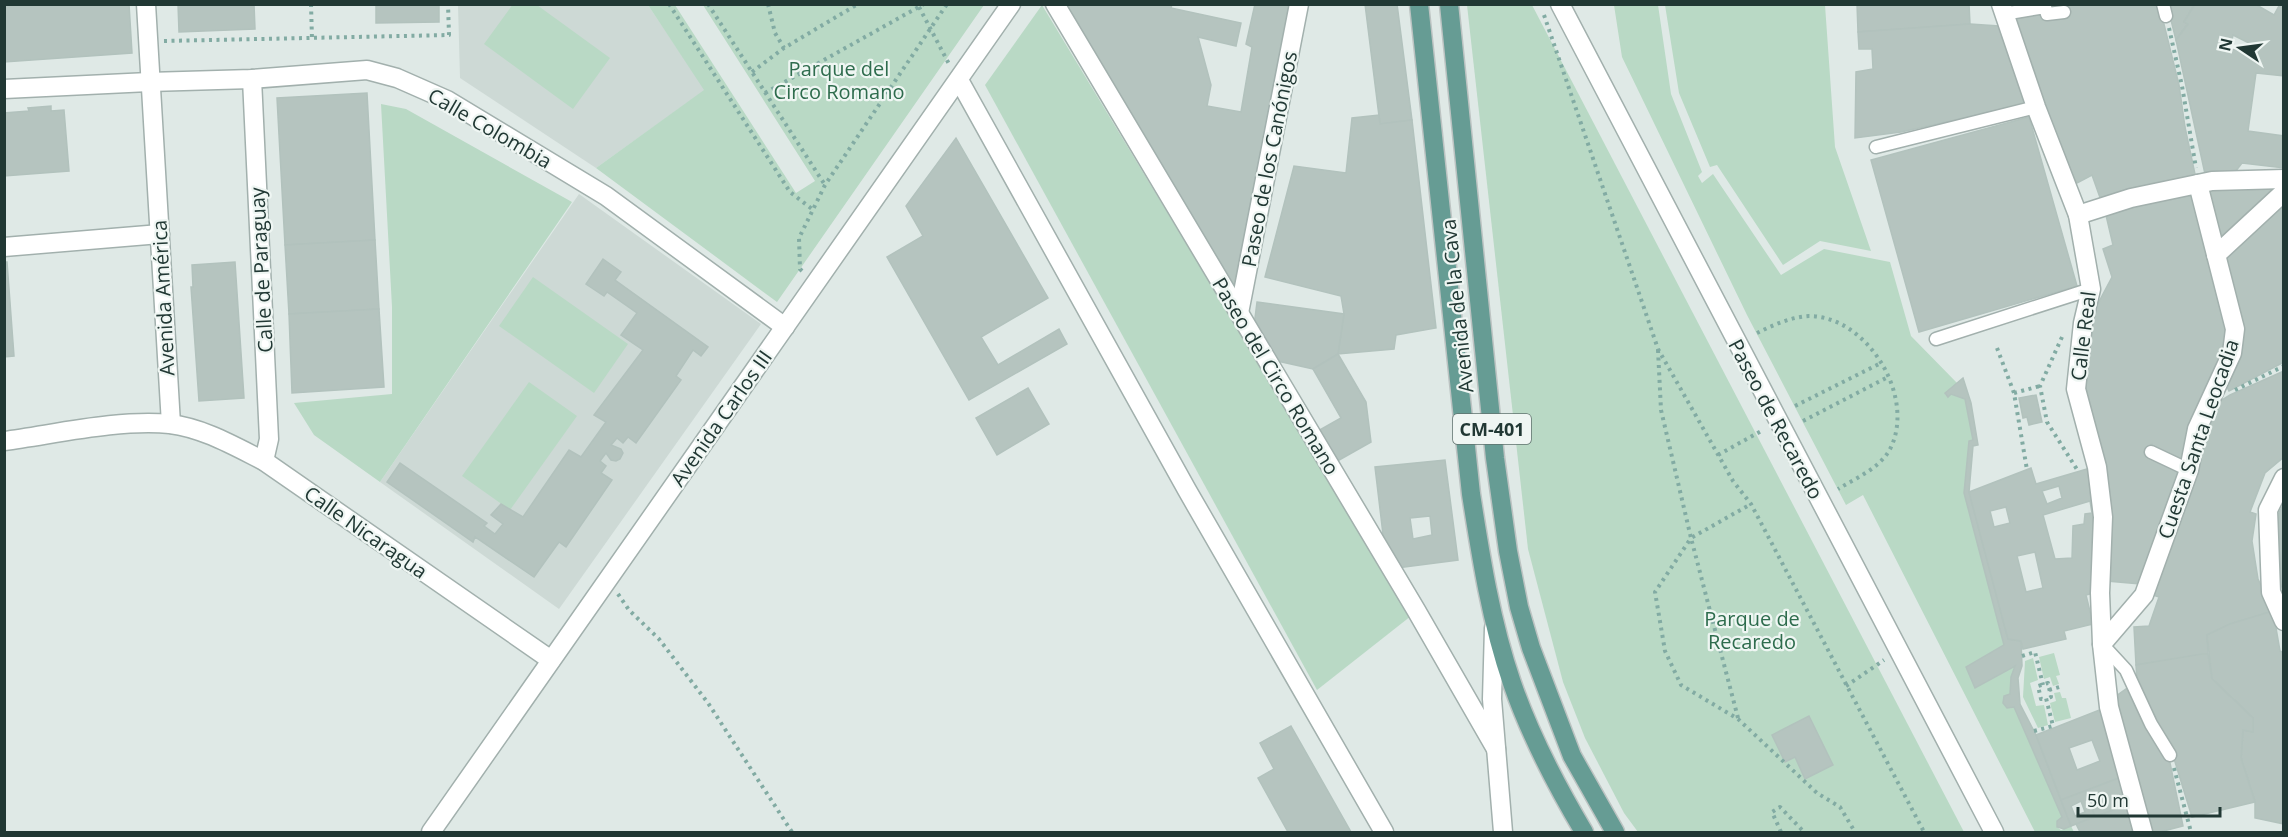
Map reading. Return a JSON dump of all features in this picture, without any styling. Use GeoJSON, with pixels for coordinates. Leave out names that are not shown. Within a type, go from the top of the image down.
{"type":"FeatureCollection","features":[{"type":"Feature","properties":{"kind":"main road","name":"Avenida de la Cava"},"geometry":{"type":"LineString","coordinates":[[1419,4],[1471,494],[1483,574],[1494,624],[1512,684],[1561,794],[1584,832]]}},
{"type":"Feature","properties":{"kind":"main road","name":"Avenida de la Cava"},"geometry":{"type":"LineString","coordinates":[[1449,4],[1495,458],[1508,551],[1519,607],[1531,648],[1572,756],[1615,832]]}},
{"type":"Feature","properties":{"kind":"street","name":"Avenida América"},"geometry":{"type":"LineString","coordinates":[[146,4],[171,424]]}},
{"type":"Feature","properties":{"kind":"street","name":"Avenida Carlos III"},"geometry":{"type":"LineString","coordinates":[[431,832],[1011,4]]}},
{"type":"Feature","properties":{"kind":"street","name":"Paseo del Circo Romano"},"geometry":{"type":"LineString","coordinates":[[1055,4],[1416,610],[1496,749]]}},
{"type":"Feature","properties":{"kind":"street","name":"Paseo de los Canónigos"},"geometry":{"type":"LineString","coordinates":[[1239,313],[1299,4]]}},
{"type":"Feature","properties":{"kind":"street","name":"Paseo de Recaredo"},"geometry":{"type":"LineString","coordinates":[[1560,4],[1994,832]]}},
{"type":"Feature","properties":{"kind":"street","name":"Calle Real"},"geometry":{"type":"LineString","coordinates":[[2002,9],[2078,215],[2091,289],[2083,323],[2076,389],[2097,467],[2103,517],[2100,593],[2102,644],[2109,707],[2143,832]]}},
{"type":"Feature","properties":{"kind":"street","name":"Calle Colombia"},"geometry":{"type":"LineString","coordinates":[[4,89],[252,79],[367,70],[397,78],[447,100],[606,196],[785,327]]}},
{"type":"Feature","properties":{"kind":"street","name":"Calle de Paraguay"},"geometry":{"type":"LineString","coordinates":[[252,79],[269,439],[264,461]]}},
{"type":"Feature","properties":{"kind":"street"},"geometry":{"type":"LineString","coordinates":[[959,80],[1187,490],[1384,832]]}},
{"type":"Feature","properties":{"kind":"street"},"geometry":{"type":"LineString","coordinates":[[2078,215],[2131,198],[2212,181],[2283,179]]}},
{"type":"Feature","properties":{"kind":"street","name":"Cuesta Santa Leocadia"},"geometry":{"type":"LineString","coordinates":[[2102,644],[2144,595],[2189,470],[2197,429],[2232,353],[2235,329],[2198,184]]}},
{"type":"Feature","properties":{"kind":"street"},"geometry":{"type":"LineString","coordinates":[[2216,255],[2283,192]]}},
{"type":"Feature","properties":{"kind":"street"},"geometry":{"type":"LineString","coordinates":[[4,247],[160,234]]}},
{"type":"Feature","properties":{"kind":"street"},"geometry":{"type":"LineString","coordinates":[[4,441],[130,423],[171,424]]}},
{"type":"Feature","properties":{"kind":"street","name":"Calle Nicaragua"},"geometry":{"type":"LineString","coordinates":[[171,424],[214,436],[264,461],[551,660]]}},
{"type":"Feature","properties":{"kind":"street"},"geometry":{"type":"LineString","coordinates":[[2283,478],[2268,510],[2271,592],[2283,621]]}},
{"type":"Feature","properties":{"kind":"street"},"geometry":{"type":"LineString","coordinates":[[1494,624],[1492,699],[1503,832]]}},
{"type":"Feature","properties":{"kind":"lane"},"geometry":{"type":"LineString","coordinates":[[2002,9],[2045,7],[2047,14],[2064,12]]}},
{"type":"Feature","properties":{"kind":"lane"},"geometry":{"type":"LineString","coordinates":[[1876,147],[2037,107]]}},
{"type":"Feature","properties":{"kind":"lane"},"geometry":{"type":"LineString","coordinates":[[1936,339],[2091,289]]}},
{"type":"Feature","properties":{"kind":"lane"},"geometry":{"type":"LineString","coordinates":[[2151,452],[2189,470]]}},
{"type":"Feature","properties":{"kind":"lane"},"geometry":{"type":"LineString","coordinates":[[2102,644],[2126,670],[2151,724],[2170,755]]}},
{"type":"Feature","properties":{"kind":"path"},"geometry":{"type":"LineString","coordinates":[[311,4],[312,39]]}},
{"type":"Feature","properties":{"kind":"path"},"geometry":{"type":"LineString","coordinates":[[148,42],[449,35],[448,4]]}},
{"type":"Feature","properties":{"kind":"path"},"geometry":{"type":"LineString","coordinates":[[669,4],[790,192],[812,209]]}},
{"type":"Feature","properties":{"kind":"path"},"geometry":{"type":"LineString","coordinates":[[708,4],[825,185]]}},
{"type":"Feature","properties":{"kind":"path"},"geometry":{"type":"LineString","coordinates":[[768,4],[775,33],[784,48]]}},
{"type":"Feature","properties":{"kind":"path"},"geometry":{"type":"LineString","coordinates":[[752,72],[784,48],[858,4]]}},
{"type":"Feature","properties":{"kind":"path"},"geometry":{"type":"LineString","coordinates":[[816,283],[800,269],[799,238],[812,209],[825,185],[948,4]]}},
{"type":"Feature","properties":{"kind":"path"},"geometry":{"type":"LineString","coordinates":[[1540,4],[1658,349],[1732,481],[1751,504],[1924,832]]}},
{"type":"Feature","properties":{"kind":"path"},"geometry":{"type":"LineString","coordinates":[[765,93],[922,6],[931,29],[959,80]]}},
{"type":"Feature","properties":{"kind":"path"},"geometry":{"type":"LineString","coordinates":[[2165,10],[2182,86],[2198,184]]}},
{"type":"Feature","properties":{"kind":"path"},"geometry":{"type":"LineString","coordinates":[[1757,333],[1791,319],[1809,316],[1829,319],[1846,325],[1860,335],[1881,363],[1888,377],[1897,409],[1896,433],[1888,452],[1875,468],[1838,489]]}},
{"type":"Feature","properties":{"kind":"path"},"geometry":{"type":"LineString","coordinates":[[1997,348],[2014,393],[2027,470]]}},
{"type":"Feature","properties":{"kind":"path"},"geometry":{"type":"LineString","coordinates":[[1658,349],[1661,410],[1691,538],[1738,719]]}},
{"type":"Feature","properties":{"kind":"path"},"geometry":{"type":"LineString","coordinates":[[1795,406],[1881,363]]}},
{"type":"Feature","properties":{"kind":"path"},"geometry":{"type":"LineString","coordinates":[[2211,402],[2283,366]]}},
{"type":"Feature","properties":{"kind":"path"},"geometry":{"type":"LineString","coordinates":[[1803,422],[1888,377]]}},
{"type":"Feature","properties":{"kind":"path"},"geometry":{"type":"LineString","coordinates":[[2014,393],[2040,386]]}},
{"type":"Feature","properties":{"kind":"path"},"geometry":{"type":"LineString","coordinates":[[1718,455],[1763,430]]}},
{"type":"Feature","properties":{"kind":"path"},"geometry":{"type":"LineString","coordinates":[[1751,504],[1691,538],[1655,592],[1665,651],[1681,685],[1738,719],[1817,793],[1840,807],[1855,832]]}},
{"type":"Feature","properties":{"kind":"path"},"geometry":{"type":"LineString","coordinates":[[604,585],[619,595],[629,610],[659,639],[708,703],[792,832]]}},
{"type":"Feature","properties":{"kind":"path"},"geometry":{"type":"LineString","coordinates":[[2022,656],[2035,652],[2043,685]]}},
{"type":"Feature","properties":{"kind":"path"},"geometry":{"type":"LineString","coordinates":[[1846,686],[1884,660]]}},
{"type":"Feature","properties":{"kind":"path"},"geometry":{"type":"LineString","coordinates":[[2048,683],[2051,697],[2041,699],[2038,686],[2043,685],[2048,683]]}},
{"type":"Feature","properties":{"kind":"path"},"geometry":{"type":"LineString","coordinates":[[2049,690],[2063,687]]}},
{"type":"Feature","properties":{"kind":"path"},"geometry":{"type":"LineString","coordinates":[[2034,731],[2053,726],[2046,698]]}},
{"type":"Feature","properties":{"kind":"path"},"geometry":{"type":"LineString","coordinates":[[2170,755],[2191,832]]}},
{"type":"Feature","properties":{"kind":"path"},"geometry":{"type":"LineString","coordinates":[[1781,832],[1772,812],[1780,807],[1804,832]]}},
{"type":"Feature","properties":{"kind":"shaded area"},"geometry":{"type":"Polygon","coordinates":[[[458,5],[648,5],[705,90],[596,168],[460,78],[458,5]]]}},
{"type":"Feature","properties":{"kind":"shaded area"},"geometry":{"type":"Polygon","coordinates":[[[579,194],[761,324],[559,609],[380,482],[579,194]]]}},
{"type":"Feature","properties":{"kind":"green space"},"geometry":{"type":"Polygon","coordinates":[[[513,4],[537,5],[610,58],[573,109],[484,44],[513,4]]]}},
{"type":"Feature","properties":{"kind":"green space","name":"Parque del Circo Romano"},"geometry":{"type":"Polygon","coordinates":[[[648,5],[675,5],[796,193],[815,181],[703,5],[984,5],[777,302],[596,168],[704,90],[648,5]]]}},
{"type":"Feature","properties":{"kind":"green space"},"geometry":{"type":"Polygon","coordinates":[[[1042,5],[1411,616],[1317,690],[985,85],[1042,5]]]}},
{"type":"Feature","properties":{"kind":"green space","name":"Parque de Recaredo"},"geometry":{"type":"Polygon","coordinates":[[[1467,5],[1532,5],[1964,832],[1638,832],[1624,813],[1585,738],[1563,682],[1528,549],[1467,5]]]}},
{"type":"Feature","properties":{"kind":"green space"},"geometry":{"type":"Polygon","coordinates":[[[1614,5],[1658,5],[1671,94],[1702,172],[1698,176],[1702,183],[1713,174],[1781,275],[1824,249],[1890,262],[1911,336],[1958,384],[1945,394],[1965,399],[1973,440],[1966,484],[2004,645],[1966,667],[1975,688],[2015,666],[2010,694],[2004,696],[2003,703],[2007,708],[2014,707],[2062,817],[2057,821],[2057,827],[2061,830],[2071,826],[2074,832],[2035,832],[1863,495],[1846,505],[1747,315],[1622,57],[1614,5]]]}},
{"type":"Feature","properties":{"kind":"green space"},"geometry":{"type":"Polygon","coordinates":[[[1665,5],[1825,5],[1835,147],[1871,251],[1820,241],[1783,265],[1717,165],[1710,167],[1679,93],[1665,5]]]}},
{"type":"Feature","properties":{"kind":"green space"},"geometry":{"type":"Polygon","coordinates":[[[381,104],[406,109],[572,202],[380,482],[314,435],[294,403],[392,394],[392,307],[381,104]]]}},
{"type":"Feature","properties":{"kind":"green space"},"geometry":{"type":"Polygon","coordinates":[[[533,277],[628,344],[594,393],[499,326],[533,277]]]}},
{"type":"Feature","properties":{"kind":"green space"},"geometry":{"type":"Polygon","coordinates":[[[529,382],[577,416],[510,510],[462,476],[529,382]]]}},
{"type":"Feature","properties":{"kind":"green space"},"geometry":{"type":"Polygon","coordinates":[[[2054,653],[2060,675],[2056,676],[2059,684],[2053,686],[2050,677],[2044,679],[2039,657],[2054,653]]]}},
{"type":"Feature","properties":{"kind":"green space"},"geometry":{"type":"Polygon","coordinates":[[[2033,658],[2038,680],[2030,683],[2036,706],[2044,705],[2048,725],[2038,728],[2023,697],[2025,661],[2033,658]]]}},
{"type":"Feature","properties":{"kind":"green space"},"geometry":{"type":"Polygon","coordinates":[[[2060,692],[2062,698],[2066,698],[2071,718],[2055,722],[2050,703],[2056,701],[2054,693],[2060,692]]]}},
{"type":"Feature","properties":{"kind":"building"},"geometry":{"type":"Polygon","coordinates":[[[4,4],[129,4],[132,53],[4,62],[4,4]]]}},
{"type":"Feature","properties":{"kind":"building"},"geometry":{"type":"Polygon","coordinates":[[[178,4],[254,4],[255,29],[179,32],[178,4]]]}},
{"type":"Feature","properties":{"kind":"building"},"geometry":{"type":"Polygon","coordinates":[[[376,4],[439,4],[439,22],[376,23],[376,4]]]}},
{"type":"Feature","properties":{"kind":"building"},"geometry":{"type":"Polygon","coordinates":[[[1064,4],[1172,4],[1171,8],[1241,23],[1236,46],[1198,37],[1211,85],[1207,106],[1241,112],[1252,47],[1246,44],[1255,4],[1290,4],[1234,286],[1064,4]]]}},
{"type":"Feature","properties":{"kind":"building"},"geometry":{"type":"Polygon","coordinates":[[[1365,4],[1397,4],[1412,120],[1380,124],[1365,4]]]}},
{"type":"Feature","properties":{"kind":"building"},"geometry":{"type":"Polygon","coordinates":[[[1857,4],[1969,4],[1970,24],[1858,32],[1857,4]]]}},
{"type":"Feature","properties":{"kind":"building"},"geometry":{"type":"Polygon","coordinates":[[[2050,4],[2159,4],[2179,85],[2196,179],[2102,203],[2092,175],[2077,183],[2066,164],[2012,16],[2041,11],[2042,20],[2068,16],[2052,8],[2050,4]]]}},
{"type":"Feature","properties":{"kind":"building"},"geometry":{"type":"Polygon","coordinates":[[[2167,4],[2195,4],[2184,22],[2188,24],[2176,40],[2167,4]]]}},
{"type":"Feature","properties":{"kind":"building"},"geometry":{"type":"Polygon","coordinates":[[[2195,4],[2255,4],[2274,15],[2280,4],[2284,4],[2284,76],[2256,73],[2248,131],[2284,136],[2284,168],[2242,163],[2232,176],[2205,174],[2176,40],[2188,24],[2184,22],[2195,4]],[[2233,35],[2230,49],[2249,53],[2251,44],[2233,35]]]}},
{"type":"Feature","properties":{"kind":"building"},"geometry":{"type":"Polygon","coordinates":[[[1970,24],[1999,26],[2025,104],[1901,132],[1855,138],[1856,72],[1873,69],[1872,49],[1859,49],[1858,32],[1970,24]]]}},
{"type":"Feature","properties":{"kind":"building"},"geometry":{"type":"Polygon","coordinates":[[[367,93],[375,240],[285,245],[277,98],[367,93]]]}},
{"type":"Feature","properties":{"kind":"building"},"geometry":{"type":"Polygon","coordinates":[[[51,106],[51,111],[64,110],[69,171],[4,176],[4,113],[51,106]]]}},
{"type":"Feature","properties":{"kind":"building"},"geometry":{"type":"Polygon","coordinates":[[[1379,115],[1380,124],[1412,120],[1436,328],[1396,335],[1394,349],[1338,354],[1344,314],[1341,296],[1265,277],[1294,166],[1346,173],[1352,118],[1379,115]]]}},
{"type":"Feature","properties":{"kind":"building"},"geometry":{"type":"Polygon","coordinates":[[[2029,117],[2077,286],[1919,332],[1871,160],[2029,117]]]}},
{"type":"Feature","properties":{"kind":"building"},"geometry":{"type":"Polygon","coordinates":[[[956,138],[1048,298],[981,337],[998,365],[1059,329],[1067,344],[969,400],[887,257],[923,236],[906,206],[956,138]]]}},
{"type":"Feature","properties":{"kind":"building"},"geometry":{"type":"Polygon","coordinates":[[[2201,186],[2284,188],[2217,249],[2201,186]]]}},
{"type":"Feature","properties":{"kind":"building"},"geometry":{"type":"Polygon","coordinates":[[[2194,188],[2230,331],[2229,353],[2182,462],[2156,450],[2152,444],[2146,450],[2180,469],[2140,584],[2107,581],[2084,369],[2093,313],[2112,277],[2103,249],[2113,245],[2105,211],[2194,188]]]}},
{"type":"Feature","properties":{"kind":"building"},"geometry":{"type":"Polygon","coordinates":[[[2284,199],[2284,362],[2229,391],[2224,382],[2243,330],[2220,257],[2284,199]]]}},
{"type":"Feature","properties":{"kind":"building"},"geometry":{"type":"Polygon","coordinates":[[[375,240],[379,309],[289,314],[285,245],[375,240]]]}},
{"type":"Feature","properties":{"kind":"building"},"geometry":{"type":"Polygon","coordinates":[[[603,259],[621,272],[615,280],[708,347],[701,356],[693,350],[676,376],[681,380],[636,443],[628,437],[623,443],[617,438],[611,445],[621,449],[623,453],[616,461],[611,460],[606,453],[600,461],[606,466],[601,473],[612,480],[566,547],[559,542],[534,577],[475,537],[473,542],[387,482],[400,463],[487,523],[484,526],[495,534],[503,524],[491,515],[501,504],[523,517],[569,450],[581,457],[606,422],[594,415],[643,350],[621,335],[637,313],[607,292],[604,296],[586,284],[603,259]]]}},
{"type":"Feature","properties":{"kind":"building"},"geometry":{"type":"Polygon","coordinates":[[[4,262],[7,262],[14,356],[4,357],[4,262]]]}},
{"type":"Feature","properties":{"kind":"building"},"geometry":{"type":"Polygon","coordinates":[[[235,262],[244,398],[199,401],[191,287],[193,287],[192,265],[235,262]]]}},
{"type":"Feature","properties":{"kind":"building"},"geometry":{"type":"Polygon","coordinates":[[[1257,302],[1344,314],[1338,354],[1313,369],[1273,360],[1254,326],[1257,302]]]}},
{"type":"Feature","properties":{"kind":"building"},"geometry":{"type":"Polygon","coordinates":[[[379,309],[384,387],[292,393],[289,314],[379,309]]]}},
{"type":"Feature","properties":{"kind":"building"},"geometry":{"type":"Polygon","coordinates":[[[1338,354],[1366,402],[1371,442],[1334,463],[1316,432],[1341,418],[1313,369],[1338,354]]]}},
{"type":"Feature","properties":{"kind":"building"},"geometry":{"type":"Polygon","coordinates":[[[2284,371],[2284,457],[2265,473],[2250,512],[2256,514],[2252,541],[2258,579],[2273,611],[2230,624],[2207,635],[2208,654],[2136,665],[2134,627],[2149,626],[2159,597],[2150,594],[2209,438],[2201,429],[2214,405],[2230,395],[2284,371]]]}},
{"type":"Feature","properties":{"kind":"building"},"geometry":{"type":"Polygon","coordinates":[[[1963,378],[1971,403],[1978,445],[1973,446],[1969,492],[2008,639],[2021,641],[2022,666],[2018,678],[2020,704],[2036,735],[2071,826],[2064,829],[2057,827],[2057,821],[2062,817],[2014,707],[2007,708],[2003,703],[2004,696],[2010,694],[2011,677],[2015,666],[1975,688],[1966,667],[2004,645],[1964,493],[1969,441],[1973,440],[1965,399],[1951,394],[1948,397],[1945,393],[1963,378]]]}},
{"type":"Feature","properties":{"kind":"building"},"geometry":{"type":"Polygon","coordinates":[[[1028,388],[1049,424],[997,455],[976,418],[1028,388]]]}},
{"type":"Feature","properties":{"kind":"building"},"geometry":{"type":"Polygon","coordinates":[[[2036,395],[2042,422],[2029,425],[2027,417],[2023,418],[2019,398],[2036,395]]]}},
{"type":"Feature","properties":{"kind":"building"},"geometry":{"type":"Polygon","coordinates":[[[1445,460],[1458,560],[1397,568],[1385,551],[1375,467],[1445,460]],[[1430,516],[1410,518],[1413,539],[1432,535],[1430,516]]]}},
{"type":"Feature","properties":{"kind":"building"},"geometry":{"type":"Polygon","coordinates":[[[2031,468],[2036,484],[2087,469],[2095,505],[2094,593],[2086,595],[2093,624],[2064,631],[2066,639],[2023,649],[2021,641],[2008,639],[1969,492],[2031,468]],[[2059,486],[2042,491],[2047,504],[2062,498],[2059,486]],[[2090,501],[2043,515],[2055,559],[2072,558],[2073,526],[2084,524],[2085,514],[2092,513],[2090,501]],[[2006,507],[1990,511],[1994,527],[2010,523],[2006,507]],[[2035,552],[2017,556],[2026,592],[2043,588],[2035,552]]]}},
{"type":"Feature","properties":{"kind":"building"},"geometry":{"type":"Polygon","coordinates":[[[2284,503],[2284,596],[2278,571],[2279,513],[2284,503]]]}},
{"type":"Feature","properties":{"kind":"building"},"geometry":{"type":"Polygon","coordinates":[[[2273,611],[2280,651],[2284,653],[2284,824],[2255,818],[2255,802],[2241,758],[2243,730],[2253,732],[2253,718],[2212,679],[2207,635],[2230,624],[2273,611]]]}},
{"type":"Feature","properties":{"kind":"building"},"geometry":{"type":"Polygon","coordinates":[[[2208,654],[2212,679],[2253,718],[2253,732],[2243,730],[2241,758],[2255,802],[2192,817],[2172,752],[2153,720],[2137,680],[2136,665],[2208,654]]]}},
{"type":"Feature","properties":{"kind":"building"},"geometry":{"type":"Polygon","coordinates":[[[2130,686],[2169,758],[2183,826],[2150,832],[2116,696],[2130,686]]]}},
{"type":"Feature","properties":{"kind":"building"},"geometry":{"type":"Polygon","coordinates":[[[2102,709],[2119,778],[2061,800],[2036,735],[2102,709]],[[2092,740],[2069,748],[2077,770],[2100,761],[2092,740]]]}},
{"type":"Feature","properties":{"kind":"building"},"geometry":{"type":"Polygon","coordinates":[[[1809,716],[1833,765],[1805,779],[1795,757],[1785,762],[1772,735],[1809,716]]]}},
{"type":"Feature","properties":{"kind":"building"},"geometry":{"type":"Polygon","coordinates":[[[1291,726],[1351,832],[1288,832],[1258,778],[1274,769],[1260,743],[1291,726]]]}},
{"type":"Feature","properties":{"kind":"building"},"geometry":{"type":"Polygon","coordinates":[[[2119,778],[2129,804],[2095,817],[2085,791],[2119,778]]]}},
{"type":"Feature","properties":{"kind":"building"},"geometry":{"type":"Polygon","coordinates":[[[2085,791],[2095,817],[2071,826],[2061,800],[2085,791]],[[2081,801],[2071,806],[2075,816],[2085,812],[2081,801]]]}},
{"type":"Feature","properties":{"kind":"building"},"geometry":{"type":"Polygon","coordinates":[[[2129,804],[2136,832],[2080,832],[2076,824],[2129,804]]]}}]}
